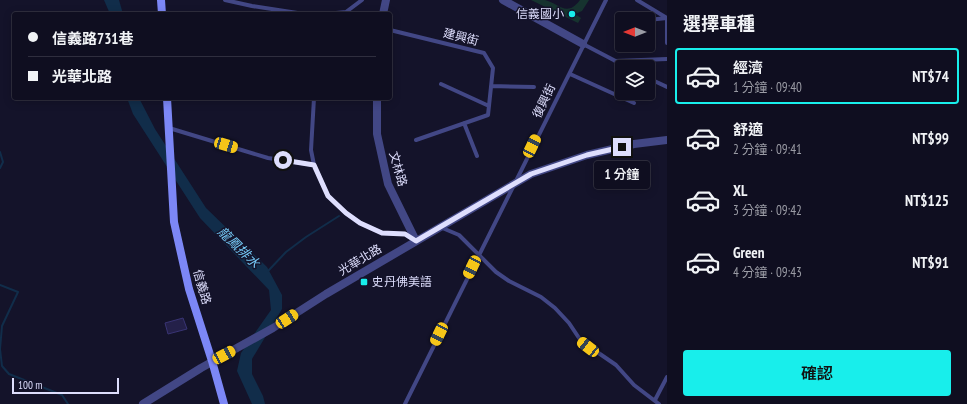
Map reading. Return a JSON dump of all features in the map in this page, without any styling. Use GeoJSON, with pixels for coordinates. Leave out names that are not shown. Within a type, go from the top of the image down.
{"type":"FeatureCollection","features":[{"type":"Feature","properties":{"kind":"street"},"geometry":{"type":"LineString","coordinates":[[161,0],[162,12]]}},
{"type":"Feature","properties":{"kind":"street"},"geometry":{"type":"LineString","coordinates":[[384,12],[386,0]]}},
{"type":"Feature","properties":{"kind":"street"},"geometry":{"type":"LineString","coordinates":[[503,0],[583,44]]}},
{"type":"Feature","properties":{"kind":"street"},"geometry":{"type":"LineString","coordinates":[[168,100],[169,128]]}},
{"type":"Feature","properties":{"kind":"street","name":"文林路"},"geometry":{"type":"LineString","coordinates":[[376,100],[377,134],[388,184],[416,241]]}},
{"type":"Feature","properties":{"kind":"street","name":"信義路"},"geometry":{"type":"LineString","coordinates":[[169,128],[174,222],[189,288],[224,404]]}},
{"type":"Feature","properties":{"kind":"street","name":"光華北路"},"geometry":{"type":"LineString","coordinates":[[143,404],[212,361],[274,328],[326,294],[531,174],[587,155],[634,144],[667,140]]}},
{"type":"Feature","properties":{"kind":"lane"},"geometry":{"type":"LineString","coordinates":[[225,0],[291,12]]}},
{"type":"Feature","properties":{"kind":"lane"},"geometry":{"type":"LineString","coordinates":[[346,12],[362,0]]}},
{"type":"Feature","properties":{"kind":"lane","name":"復興街"},"geometry":{"type":"LineString","coordinates":[[405,404],[606,0]]}},
{"type":"Feature","properties":{"kind":"lane"},"geometry":{"type":"LineString","coordinates":[[637,0],[667,18]]}},
{"type":"Feature","properties":{"kind":"lane"},"geometry":{"type":"LineString","coordinates":[[655,19],[667,18]]}},
{"type":"Feature","properties":{"kind":"lane"},"geometry":{"type":"LineString","coordinates":[[667,18],[667,43]]}},
{"type":"Feature","properties":{"kind":"lane","name":"建興街"},"geometry":{"type":"LineString","coordinates":[[392,30],[484,53],[493,68],[489,106]]}},
{"type":"Feature","properties":{"kind":"lane"},"geometry":{"type":"LineString","coordinates":[[583,44],[615,61]]}},
{"type":"Feature","properties":{"kind":"lane"},"geometry":{"type":"LineString","coordinates":[[641,60],[667,59]]}},
{"type":"Feature","properties":{"kind":"lane"},"geometry":{"type":"LineString","coordinates":[[570,74],[634,103]]}},
{"type":"Feature","properties":{"kind":"lane"},"geometry":{"type":"LineString","coordinates":[[655,81],[667,87]]}},
{"type":"Feature","properties":{"kind":"lane"},"geometry":{"type":"LineString","coordinates":[[416,140],[488,115],[489,106],[441,84]]}},
{"type":"Feature","properties":{"kind":"lane"},"geometry":{"type":"LineString","coordinates":[[491,86],[534,87]]}},
{"type":"Feature","properties":{"kind":"lane"},"geometry":{"type":"LineString","coordinates":[[314,100],[311,150],[314,165],[328,196],[346,213],[360,223],[382,233],[405,234],[416,241]]}},
{"type":"Feature","properties":{"kind":"lane"},"geometry":{"type":"LineString","coordinates":[[464,123],[477,156]]}},
{"type":"Feature","properties":{"kind":"lane"},"geometry":{"type":"LineString","coordinates":[[169,128],[268,158],[314,165]]}},
{"type":"Feature","properties":{"kind":"lane"},"geometry":{"type":"LineString","coordinates":[[439,227],[459,235],[496,272],[509,281],[541,297],[555,308],[569,323],[581,341],[616,365],[634,385],[659,404]]}},
{"type":"Feature","properties":{"kind":"lane"},"geometry":{"type":"LineString","coordinates":[[655,400],[667,377]]}},
{"type":"Feature","properties":{"kind":"green space"},"geometry":{"type":"Polygon","coordinates":[[[531,0],[545,0],[567,9],[571,8],[580,0],[589,0],[582,11],[575,14],[581,18],[578,23],[531,0]]]}},
{"type":"Feature","properties":{"kind":"water"},"geometry":{"type":"Polygon","coordinates":[[[104,0],[119,0],[122,12],[109,12],[104,0]]]}},
{"type":"Feature","properties":{"kind":"water","name":"龍鳳排水"},"geometry":{"type":"Polygon","coordinates":[[[128,100],[140,100],[155,129],[206,208],[267,267],[282,295],[282,309],[252,359],[252,374],[263,396],[265,404],[252,404],[237,371],[241,353],[271,310],[269,290],[200,218],[133,114],[128,100]]]}},
{"type":"Feature","properties":{"kind":"building"},"geometry":{"type":"Polygon","coordinates":[[[183,318],[187,329],[168,334],[165,323],[183,318]]]}},
{"type":"Feature","properties":{"kind":"waterway"},"geometry":{"type":"LineString","coordinates":[[0,152],[3,162],[0,168]]}},
{"type":"Feature","properties":{"kind":"waterway"},"geometry":{"type":"LineString","coordinates":[[268,271],[286,252],[339,216]]}},
{"type":"Feature","properties":{"kind":"waterway"},"geometry":{"type":"LineString","coordinates":[[0,285],[18,292],[2,326],[0,349],[2,366],[9,374],[62,395],[68,404]]}},
{"type":"Feature","properties":{"kind":"place","name":"信義國小"},"geometry":{"type":"Point","coordinates":[572,14]}},
{"type":"Feature","properties":{"kind":"place","name":"史丹佛美語"},"geometry":{"type":"Point","coordinates":[364,282]}},
{"type":"Feature","properties":{"kind":"route"},"geometry":{"type":"LineString","coordinates":[[283,160],[314,165],[328,196],[346,213],[360,223],[382,233],[405,234],[416,241],[531,174],[587,155],[622,147]]}}]}
